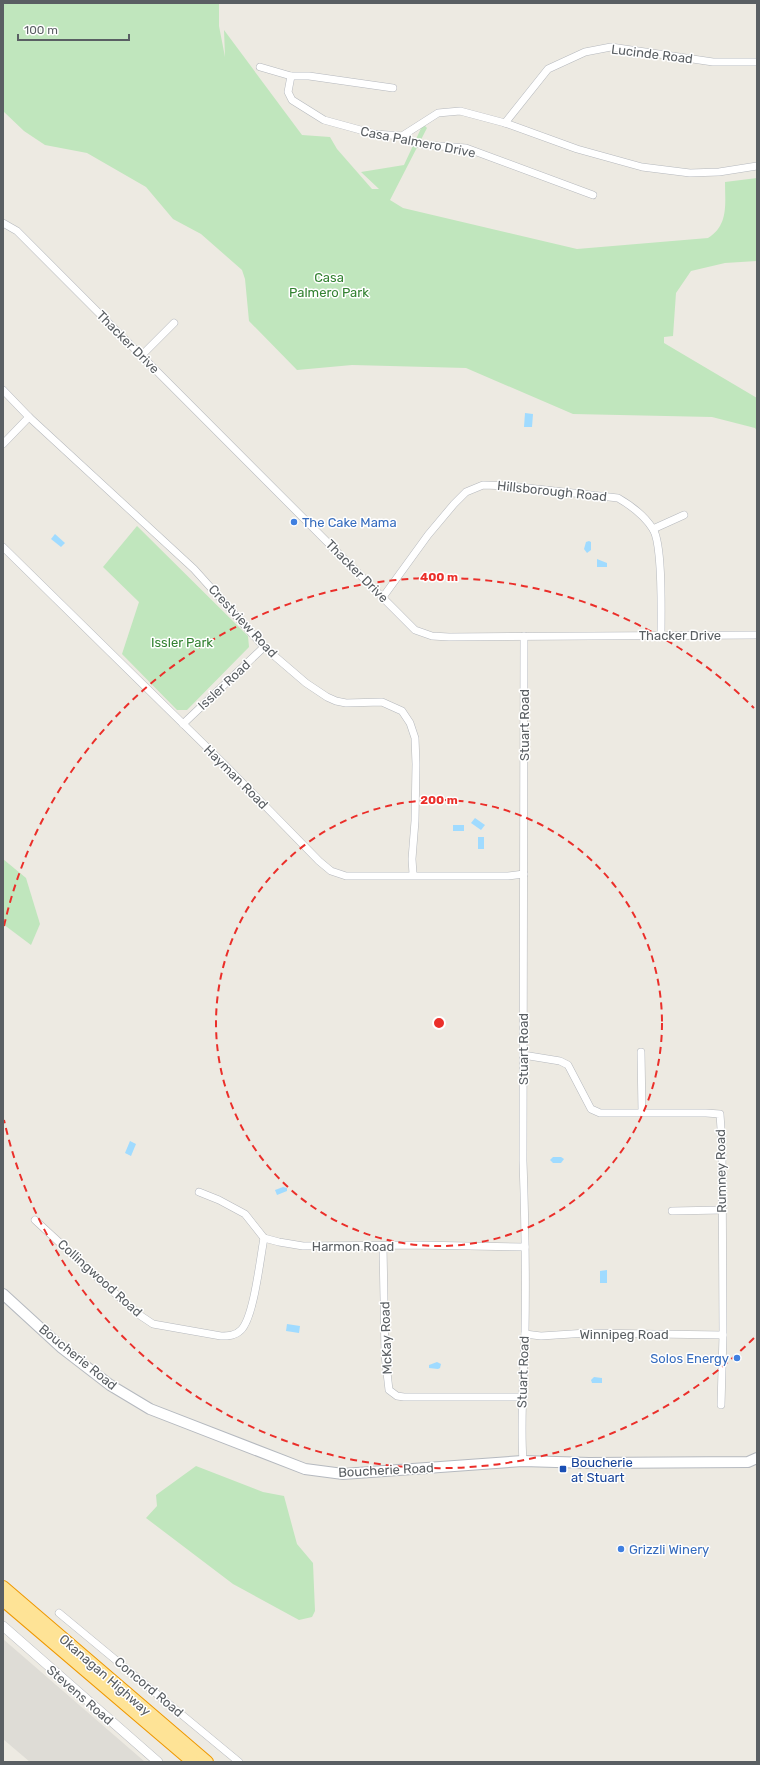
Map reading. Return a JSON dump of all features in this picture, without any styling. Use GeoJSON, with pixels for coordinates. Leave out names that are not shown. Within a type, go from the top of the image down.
{"type":"FeatureCollection","features":[{"type":"Feature","properties":{"kind":"highway","name":"Okanagan Highway"},"geometry":{"type":"LineString","coordinates":[[3,1587],[207,1762]]}},
{"type":"Feature","properties":{"kind":"highway","name":"Okanagan Highway"},"geometry":{"type":"LineString","coordinates":[[3,1600],[193,1762]]}},
{"type":"Feature","properties":{"kind":"main road","name":"Boucherie Road"},"geometry":{"type":"LineString","coordinates":[[3,1294],[62,1348],[110,1385],[150,1409],[305,1469],[343,1474],[523,1461],[589,1463],[754,1462]]}},
{"type":"Feature","properties":{"kind":"street","name":"Lucinde Road"},"geometry":{"type":"LineString","coordinates":[[505,123],[548,69],[585,52],[611,47],[713,62],[757,62]]}},
{"type":"Feature","properties":{"kind":"street"},"geometry":{"type":"LineString","coordinates":[[260,67],[291,76],[308,76],[393,88]]}},
{"type":"Feature","properties":{"kind":"street","name":"Casa Palmero Drive"},"geometry":{"type":"LineString","coordinates":[[291,76],[288,92],[292,100],[324,120],[376,134],[402,136],[407,141],[426,145],[466,148],[593,195]]}},
{"type":"Feature","properties":{"kind":"street"},"geometry":{"type":"LineString","coordinates":[[402,136],[438,113],[460,111],[505,123],[577,149],[642,167],[690,173],[719,172],[757,166]]}},
{"type":"Feature","properties":{"kind":"street","name":"Thacker Drive"},"geometry":{"type":"LineString","coordinates":[[3,223],[17,231],[415,630],[427,635],[449,637],[757,635]]}},
{"type":"Feature","properties":{"kind":"street"},"geometry":{"type":"LineString","coordinates":[[142,355],[174,323]]}},
{"type":"Feature","properties":{"kind":"street","name":"Crestview Road"},"geometry":{"type":"LineString","coordinates":[[3,390],[29,417],[194,569],[264,647],[306,683],[327,697],[346,702],[382,702],[402,711],[410,723],[415,738],[416,764],[415,821],[412,859],[413,874]]}},
{"type":"Feature","properties":{"kind":"street"},"geometry":{"type":"LineString","coordinates":[[3,444],[29,417]]}},
{"type":"Feature","properties":{"kind":"street","name":"Hillsborough Road"},"geometry":{"type":"LineString","coordinates":[[383,597],[428,535],[466,492],[483,485],[510,486],[618,498],[633,507],[653,529],[659,544],[662,636]]}},
{"type":"Feature","properties":{"kind":"street"},"geometry":{"type":"LineString","coordinates":[[653,529],[684,515]]}},
{"type":"Feature","properties":{"kind":"street","name":"Hayman Road"},"geometry":{"type":"LineString","coordinates":[[3,547],[183,724],[319,861],[331,871],[346,876],[413,874],[508,876],[524,874]]}},
{"type":"Feature","properties":{"kind":"street","name":"Stuart Road"},"geometry":{"type":"LineString","coordinates":[[523,1461],[521,1431],[525,1334],[526,1247],[523,1161],[524,636]]}},
{"type":"Feature","properties":{"kind":"street","name":"Issler Road"},"geometry":{"type":"LineString","coordinates":[[183,724],[264,647]]}},
{"type":"Feature","properties":{"kind":"street"},"geometry":{"type":"LineString","coordinates":[[641,1052],[642,1112]]}},
{"type":"Feature","properties":{"kind":"street","name":"Rumney Road"},"geometry":{"type":"LineString","coordinates":[[523,1055],[560,1061],[568,1065],[591,1108],[600,1113],[642,1112],[720,1114],[722,1144],[723,1334],[721,1405]]}},
{"type":"Feature","properties":{"kind":"street"},"geometry":{"type":"LineString","coordinates":[[199,1192],[219,1200],[245,1214],[264,1238]]}},
{"type":"Feature","properties":{"kind":"street"},"geometry":{"type":"LineString","coordinates":[[672,1211],[722,1210]]}},
{"type":"Feature","properties":{"kind":"street","name":"Collingwood Road"},"geometry":{"type":"LineString","coordinates":[[35,1220],[107,1287],[141,1316],[153,1324],[221,1336],[230,1336],[241,1330],[251,1309],[264,1238]]}},
{"type":"Feature","properties":{"kind":"street","name":"Harmon Road"},"geometry":{"type":"LineString","coordinates":[[264,1238],[303,1246],[526,1247]]}},
{"type":"Feature","properties":{"kind":"street","name":"McKay Road"},"geometry":{"type":"LineString","coordinates":[[383,1246],[385,1355],[387,1380],[390,1390],[397,1396],[404,1398],[522,1397]]}},
{"type":"Feature","properties":{"kind":"street","name":"Winnipeg Road"},"geometry":{"type":"LineString","coordinates":[[525,1334],[541,1336],[587,1333],[723,1334]]}},
{"type":"Feature","properties":{"kind":"street","name":"Concord Road"},"geometry":{"type":"LineString","coordinates":[[59,1613],[239,1762]]}},
{"type":"Feature","properties":{"kind":"street","name":"Stevens Road"},"geometry":{"type":"LineString","coordinates":[[3,1626],[158,1762]]}},
{"type":"Feature","properties":{"kind":"shaded area"},"geometry":{"type":"Polygon","coordinates":[[[3,1639],[145,1762],[30,1762],[3,1739],[3,1639]]]}},
{"type":"Feature","properties":{"kind":"green space","name":"Casa Palmero Park"},"geometry":{"type":"Polygon","coordinates":[[[3,3],[219,3],[219,26],[225,57],[224,30],[302,135],[330,137],[337,149],[372,189],[379,189],[361,172],[404,165],[423,124],[427,128],[390,200],[403,208],[577,249],[708,238],[720,227],[723,220],[725,206],[725,182],[757,178],[757,261],[725,263],[691,271],[676,293],[673,336],[664,337],[664,343],[757,398],[757,431],[755,428],[712,417],[573,414],[466,368],[352,365],[297,370],[249,321],[245,279],[242,270],[201,234],[173,219],[146,187],[87,153],[45,145],[24,131],[3,111],[3,3]]]}},
{"type":"Feature","properties":{"kind":"green space","name":"Issler Park"},"geometry":{"type":"Polygon","coordinates":[[[137,526],[248,636],[249,647],[187,710],[177,710],[122,654],[139,602],[103,567],[137,526]]]}},
{"type":"Feature","properties":{"kind":"green space"},"geometry":{"type":"Polygon","coordinates":[[[3,859],[26,878],[40,924],[31,945],[3,924],[3,859]]]}},
{"type":"Feature","properties":{"kind":"green space"},"geometry":{"type":"Polygon","coordinates":[[[196,1466],[263,1492],[284,1496],[297,1544],[313,1563],[315,1611],[312,1617],[299,1620],[233,1584],[146,1518],[157,1506],[156,1495],[196,1466]]]}},
{"type":"Feature","properties":{"kind":"water"},"geometry":{"type":"Polygon","coordinates":[[[525,413],[533,414],[532,427],[524,427],[525,413]]]}},
{"type":"Feature","properties":{"kind":"water"},"geometry":{"type":"Polygon","coordinates":[[[55,534],[65,543],[61,547],[51,539],[55,534]]]}},
{"type":"Feature","properties":{"kind":"water"},"geometry":{"type":"Polygon","coordinates":[[[586,542],[591,542],[591,550],[587,553],[584,549],[586,542]]]}},
{"type":"Feature","properties":{"kind":"water"},"geometry":{"type":"Polygon","coordinates":[[[597,559],[607,563],[607,567],[597,567],[597,559]]]}},
{"type":"Feature","properties":{"kind":"water"},"geometry":{"type":"Polygon","coordinates":[[[475,818],[485,825],[481,830],[471,823],[475,818]]]}},
{"type":"Feature","properties":{"kind":"water"},"geometry":{"type":"Polygon","coordinates":[[[453,825],[464,825],[464,831],[453,831],[453,825]]]}},
{"type":"Feature","properties":{"kind":"water"},"geometry":{"type":"Polygon","coordinates":[[[478,837],[484,837],[484,849],[478,849],[478,837]]]}},
{"type":"Feature","properties":{"kind":"water"},"geometry":{"type":"Polygon","coordinates":[[[130,1141],[136,1144],[131,1156],[125,1153],[130,1141]]]}},
{"type":"Feature","properties":{"kind":"water"},"geometry":{"type":"Polygon","coordinates":[[[553,1157],[561,1157],[564,1159],[561,1163],[553,1163],[550,1160],[553,1157]]]}},
{"type":"Feature","properties":{"kind":"water"},"geometry":{"type":"Polygon","coordinates":[[[283,1187],[287,1188],[287,1191],[277,1195],[275,1190],[283,1187]]]}},
{"type":"Feature","properties":{"kind":"water"},"geometry":{"type":"Polygon","coordinates":[[[607,1270],[607,1283],[600,1283],[600,1271],[607,1270]]]}},
{"type":"Feature","properties":{"kind":"water"},"geometry":{"type":"Polygon","coordinates":[[[287,1324],[300,1326],[299,1333],[286,1331],[287,1324]]]}},
{"type":"Feature","properties":{"kind":"water"},"geometry":{"type":"Polygon","coordinates":[[[437,1362],[441,1364],[440,1368],[429,1368],[429,1365],[437,1362]]]}},
{"type":"Feature","properties":{"kind":"water"},"geometry":{"type":"Polygon","coordinates":[[[594,1377],[602,1378],[602,1383],[592,1383],[591,1380],[594,1377]]]}},
{"type":"Feature","properties":{"kind":"place","name":"The Cake Mama"},"geometry":{"type":"Point","coordinates":[294,522]}},
{"type":"Feature","properties":{"kind":"place","name":"Solos Energy"},"geometry":{"type":"Point","coordinates":[737,1358]}},
{"type":"Feature","properties":{"kind":"place","name":"Boucherie at Stuart"},"geometry":{"type":"Point","coordinates":[563,1469]}},
{"type":"Feature","properties":{"kind":"place","name":"Grizzli Winery"},"geometry":{"type":"Point","coordinates":[621,1549]}}]}
